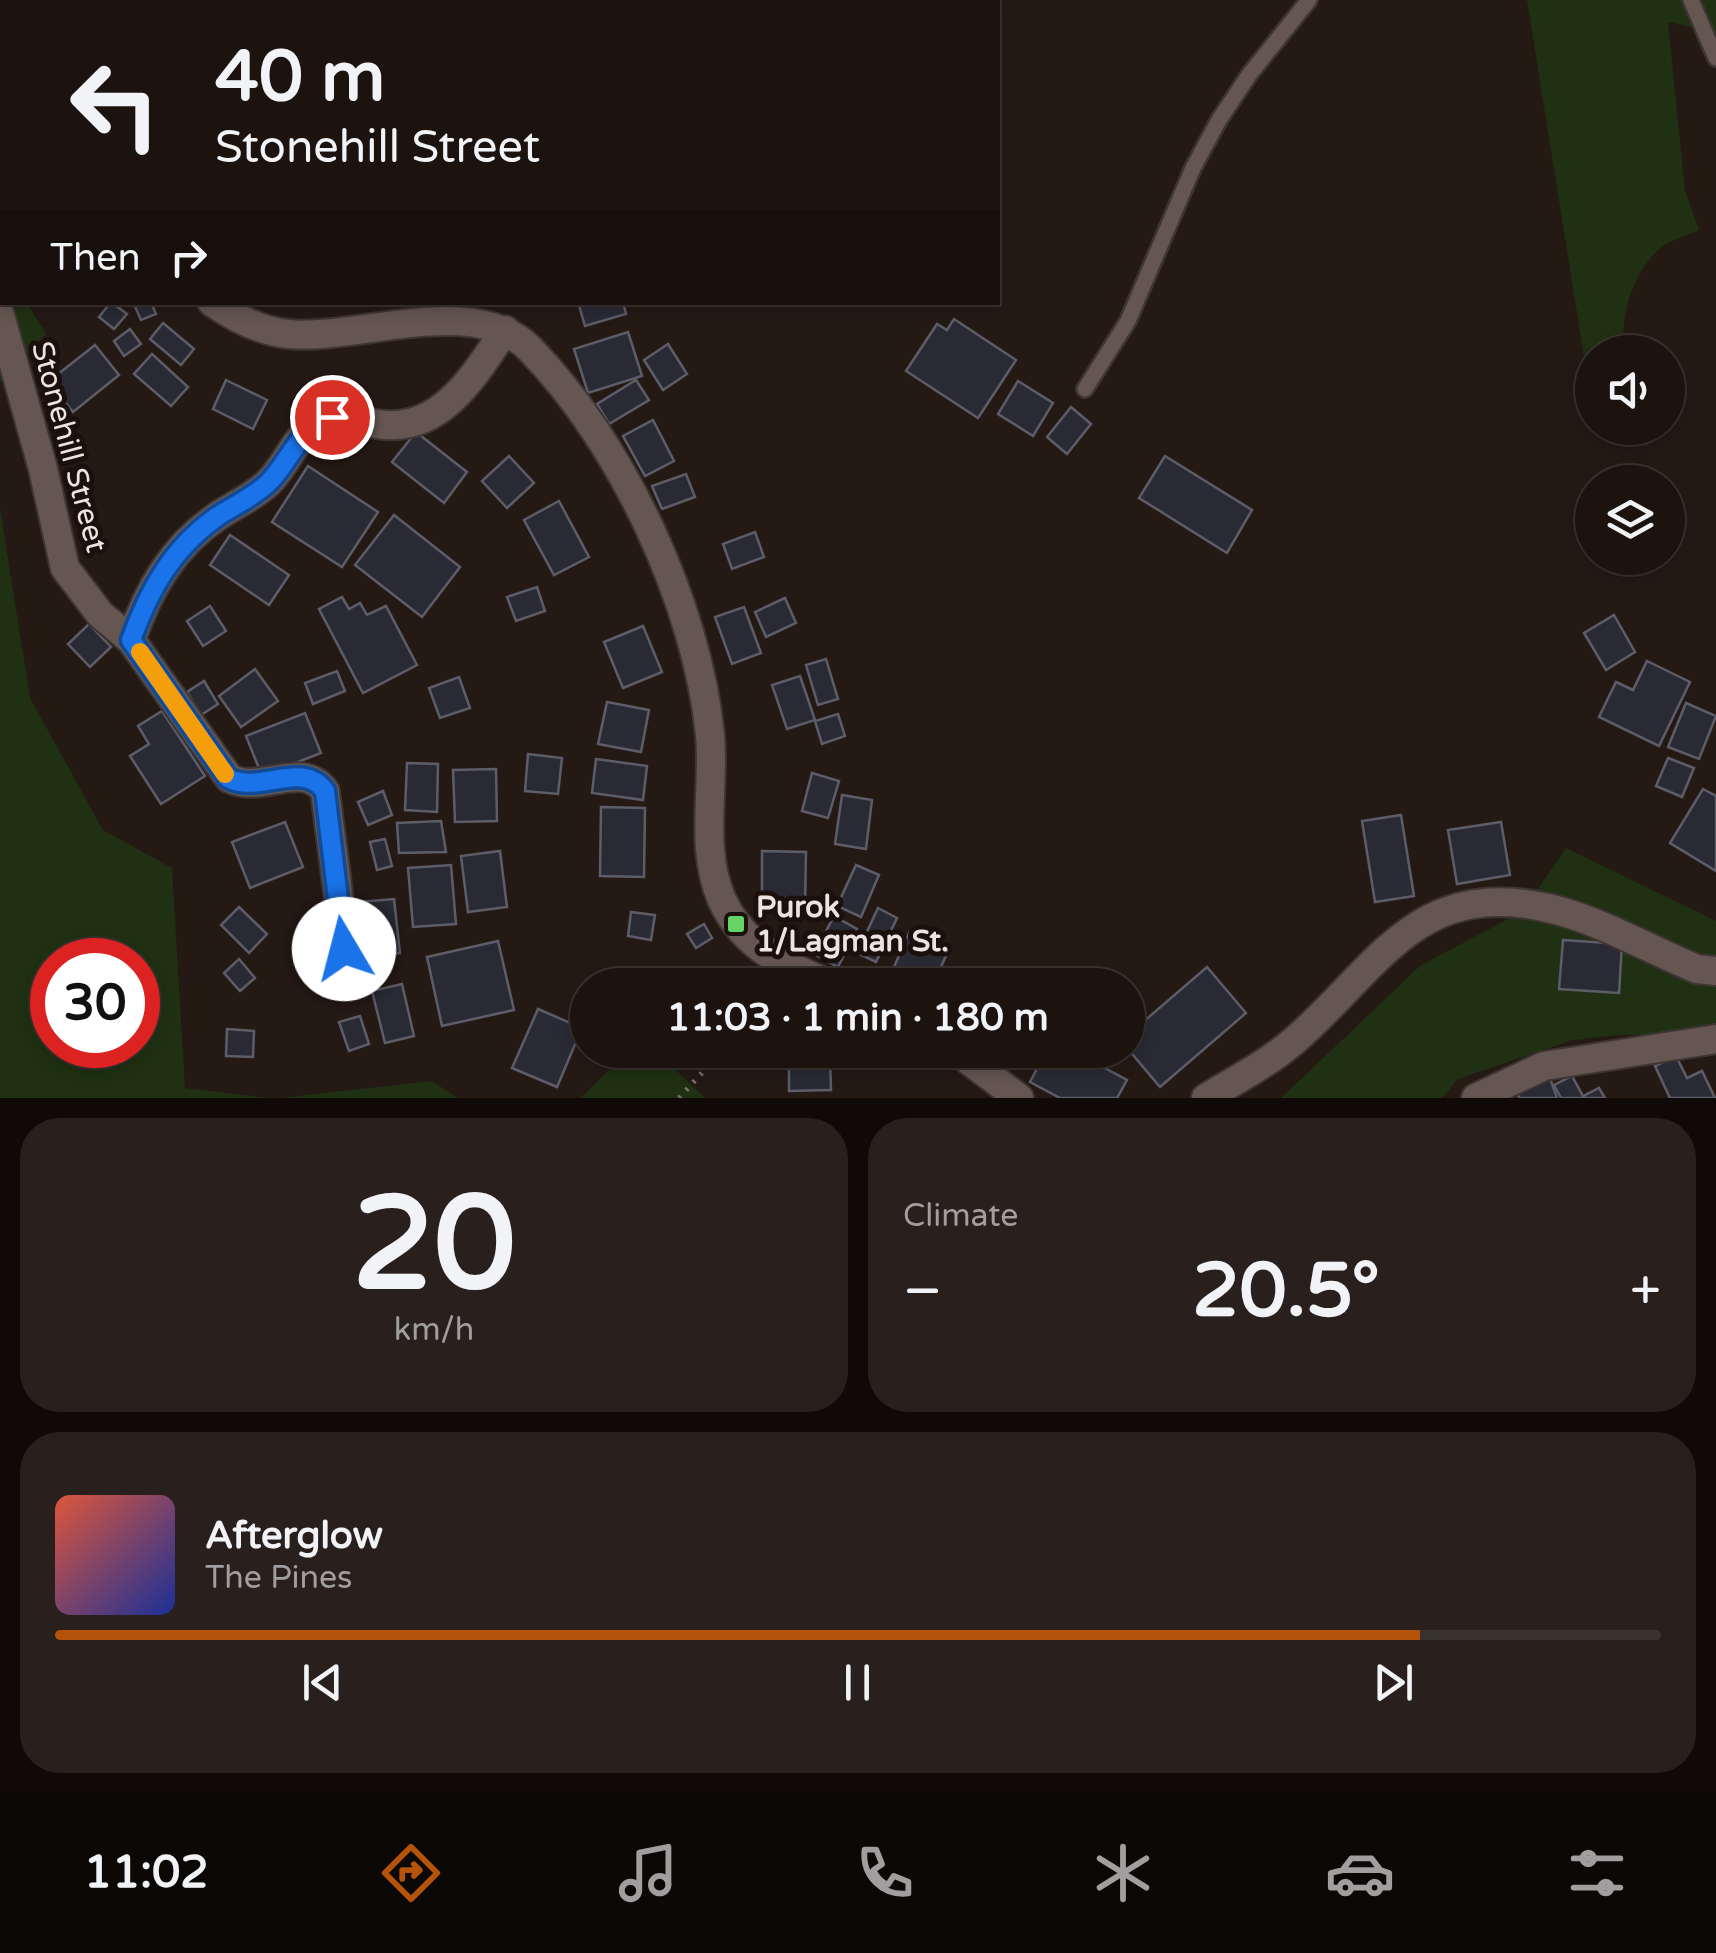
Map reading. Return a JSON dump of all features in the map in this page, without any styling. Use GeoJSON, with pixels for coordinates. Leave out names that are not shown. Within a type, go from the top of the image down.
{"type":"FeatureCollection","features":[{"type":"Feature","properties":{"kind":"street"},"geometry":{"type":"LineString","coordinates":[[216,305],[236,318],[289,334],[440,322],[506,330],[529,347],[579,410],[638,506],[661,556],[705,697],[711,748],[711,850],[722,899],[736,924],[768,956],[794,968]]}},
{"type":"Feature","properties":{"kind":"street","name":"Stonehill Street"},"geometry":{"type":"LineString","coordinates":[[0,315],[43,469],[65,568],[100,614],[131,640],[228,778],[250,786],[302,776],[319,782],[325,791],[350,986]]}},
{"type":"Feature","properties":{"kind":"street"},"geometry":{"type":"LineString","coordinates":[[131,640],[151,588],[163,571],[213,519],[268,484],[316,423],[332,417],[386,426],[446,406],[463,390],[506,330]]}},
{"type":"Feature","properties":{"kind":"street"},"geometry":{"type":"LineString","coordinates":[[1206,1098],[1294,1041],[1393,941],[1442,910],[1472,904],[1548,908],[1696,969],[1716,972]]}},
{"type":"Feature","properties":{"kind":"street"},"geometry":{"type":"LineString","coordinates":[[1476,1098],[1544,1066],[1716,1040]]}},
{"type":"Feature","properties":{"kind":"street"},"geometry":{"type":"LineString","coordinates":[[979,1068],[1020,1098]]}},
{"type":"Feature","properties":{"kind":"lane"},"geometry":{"type":"LineString","coordinates":[[1085,389],[1128,322],[1193,168],[1219,120],[1249,74],[1310,0]]}},
{"type":"Feature","properties":{"kind":"lane"},"geometry":{"type":"LineString","coordinates":[[1690,0],[1716,58]]}},
{"type":"Feature","properties":{"kind":"path"},"geometry":{"type":"LineString","coordinates":[[679,1098],[706,1068]]}},
{"type":"Feature","properties":{"kind":"green space"},"geometry":{"type":"Polygon","coordinates":[[[1527,0],[1716,0],[1716,32],[1668,22],[1685,191],[1699,230],[1661,247],[1640,272],[1629,298],[1624,335],[1581,335],[1527,0]]]}},
{"type":"Feature","properties":{"kind":"green space"},"geometry":{"type":"Polygon","coordinates":[[[0,305],[28,305],[46,334],[0,383],[0,305]]]}},
{"type":"Feature","properties":{"kind":"green space"},"geometry":{"type":"Polygon","coordinates":[[[0,508],[30,698],[103,830],[172,868],[185,1088],[268,1098],[0,1098],[0,508]]]}},
{"type":"Feature","properties":{"kind":"green space"},"geometry":{"type":"Polygon","coordinates":[[[1566,848],[1716,921],[1716,1036],[1619,1035],[1573,1040],[1458,1079],[1442,1098],[1281,1098],[1420,966],[1523,911],[1566,848]]]}},
{"type":"Feature","properties":{"kind":"green space"},"geometry":{"type":"Polygon","coordinates":[[[611,1068],[674,1068],[705,1098],[580,1098],[611,1068]]]}},
{"type":"Feature","properties":{"kind":"green space"},"geometry":{"type":"Polygon","coordinates":[[[432,1081],[458,1098],[280,1098],[432,1081]]]}},
{"type":"Feature","properties":{"kind":"building"},"geometry":{"type":"Polygon","coordinates":[[[109,305],[127,314],[114,329],[99,317],[109,305]]]}},
{"type":"Feature","properties":{"kind":"building"},"geometry":{"type":"Polygon","coordinates":[[[134,305],[152,305],[156,314],[141,320],[134,305]]]}},
{"type":"Feature","properties":{"kind":"building"},"geometry":{"type":"Polygon","coordinates":[[[579,305],[624,305],[626,314],[585,326],[579,305]]]}},
{"type":"Feature","properties":{"kind":"building"},"geometry":{"type":"Polygon","coordinates":[[[954,319],[1016,360],[978,418],[906,371],[937,324],[947,330],[954,319]]]}},
{"type":"Feature","properties":{"kind":"building"},"geometry":{"type":"Polygon","coordinates":[[[163,323],[194,349],[181,365],[150,339],[163,323]]]}},
{"type":"Feature","properties":{"kind":"building"},"geometry":{"type":"Polygon","coordinates":[[[130,329],[141,344],[124,356],[114,341],[130,329]]]}},
{"type":"Feature","properties":{"kind":"building"},"geometry":{"type":"Polygon","coordinates":[[[628,332],[642,376],[588,393],[574,349],[628,332]]]}},
{"type":"Feature","properties":{"kind":"building"},"geometry":{"type":"Polygon","coordinates":[[[668,344],[687,374],[663,390],[644,360],[668,344]]]}},
{"type":"Feature","properties":{"kind":"building"},"geometry":{"type":"Polygon","coordinates":[[[95,345],[119,375],[73,412],[48,382],[95,345]]]}},
{"type":"Feature","properties":{"kind":"building"},"geometry":{"type":"Polygon","coordinates":[[[152,354],[188,387],[171,406],[134,374],[152,354]]]}},
{"type":"Feature","properties":{"kind":"building"},"geometry":{"type":"Polygon","coordinates":[[[226,380],[267,400],[253,429],[213,409],[226,380]]]}},
{"type":"Feature","properties":{"kind":"building"},"geometry":{"type":"Polygon","coordinates":[[[636,380],[649,400],[609,424],[597,404],[636,380]]]}},
{"type":"Feature","properties":{"kind":"building"},"geometry":{"type":"Polygon","coordinates":[[[1018,381],[1053,403],[1033,436],[998,414],[1018,381]]]}},
{"type":"Feature","properties":{"kind":"building"},"geometry":{"type":"Polygon","coordinates":[[[1071,407],[1091,424],[1067,454],[1047,437],[1071,407]]]}},
{"type":"Feature","properties":{"kind":"building"},"geometry":{"type":"Polygon","coordinates":[[[653,420],[674,461],[645,476],[623,436],[653,420]]]}},
{"type":"Feature","properties":{"kind":"building"},"geometry":{"type":"Polygon","coordinates":[[[416,432],[467,472],[444,503],[392,462],[416,432]]]}},
{"type":"Feature","properties":{"kind":"building"},"geometry":{"type":"Polygon","coordinates":[[[509,456],[534,483],[507,508],[482,481],[509,456]]]}},
{"type":"Feature","properties":{"kind":"building"},"geometry":{"type":"Polygon","coordinates":[[[1165,456],[1252,510],[1227,553],[1139,498],[1165,456]]]}},
{"type":"Feature","properties":{"kind":"building"},"geometry":{"type":"Polygon","coordinates":[[[308,466],[378,512],[342,567],[272,522],[308,466]]]}},
{"type":"Feature","properties":{"kind":"building"},"geometry":{"type":"Polygon","coordinates":[[[686,474],[695,497],[662,509],[652,486],[686,474]]]}},
{"type":"Feature","properties":{"kind":"building"},"geometry":{"type":"Polygon","coordinates":[[[559,501],[589,557],[554,575],[524,520],[559,501]]]}},
{"type":"Feature","properties":{"kind":"building"},"geometry":{"type":"Polygon","coordinates":[[[394,515],[460,567],[422,617],[355,565],[394,515]]]}},
{"type":"Feature","properties":{"kind":"building"},"geometry":{"type":"Polygon","coordinates":[[[755,532],[764,557],[732,569],[723,544],[755,532]]]}},
{"type":"Feature","properties":{"kind":"building"},"geometry":{"type":"Polygon","coordinates":[[[230,535],[289,575],[269,605],[210,565],[230,535]]]}},
{"type":"Feature","properties":{"kind":"building"},"geometry":{"type":"Polygon","coordinates":[[[537,587],[545,611],[516,621],[507,597],[537,587]]]}},
{"type":"Feature","properties":{"kind":"building"},"geometry":{"type":"Polygon","coordinates":[[[342,597],[349,609],[360,603],[367,615],[386,606],[417,665],[363,693],[319,609],[342,597]]]}},
{"type":"Feature","properties":{"kind":"building"},"geometry":{"type":"Polygon","coordinates":[[[785,598],[796,623],[766,637],[755,612],[785,598]]]}},
{"type":"Feature","properties":{"kind":"building"},"geometry":{"type":"Polygon","coordinates":[[[210,606],[226,631],[203,646],[187,621],[210,606]]]}},
{"type":"Feature","properties":{"kind":"building"},"geometry":{"type":"Polygon","coordinates":[[[744,607],[761,653],[732,664],[715,617],[744,607]]]}},
{"type":"Feature","properties":{"kind":"building"},"geometry":{"type":"Polygon","coordinates":[[[1614,615],[1635,652],[1606,670],[1584,633],[1614,615]]]}},
{"type":"Feature","properties":{"kind":"building"},"geometry":{"type":"Polygon","coordinates":[[[89,624],[111,647],[90,667],[68,644],[89,624]]]}},
{"type":"Feature","properties":{"kind":"building"},"geometry":{"type":"Polygon","coordinates":[[[643,626],[662,672],[623,688],[604,642],[643,626]]]}},
{"type":"Feature","properties":{"kind":"building"},"geometry":{"type":"Polygon","coordinates":[[[826,659],[838,699],[818,705],[806,665],[826,659]]]}},
{"type":"Feature","properties":{"kind":"building"},"geometry":{"type":"Polygon","coordinates":[[[1647,661],[1690,682],[1659,746],[1599,717],[1616,682],[1633,690],[1647,661]]]}},
{"type":"Feature","properties":{"kind":"building"},"geometry":{"type":"Polygon","coordinates":[[[255,669],[278,701],[241,727],[219,696],[255,669]]]}},
{"type":"Feature","properties":{"kind":"building"},"geometry":{"type":"Polygon","coordinates":[[[337,671],[345,691],[313,704],[305,683],[337,671]]]}},
{"type":"Feature","properties":{"kind":"building"},"geometry":{"type":"Polygon","coordinates":[[[800,676],[815,720],[787,729],[772,685],[800,676]]]}},
{"type":"Feature","properties":{"kind":"building"},"geometry":{"type":"Polygon","coordinates":[[[459,677],[470,708],[440,718],[429,688],[459,677]]]}},
{"type":"Feature","properties":{"kind":"building"},"geometry":{"type":"Polygon","coordinates":[[[204,681],[218,704],[201,715],[187,692],[204,681]]]}},
{"type":"Feature","properties":{"kind":"building"},"geometry":{"type":"Polygon","coordinates":[[[607,702],[649,710],[641,752],[598,744],[607,702]]]}},
{"type":"Feature","properties":{"kind":"building"},"geometry":{"type":"Polygon","coordinates":[[[1686,703],[1716,716],[1699,759],[1668,747],[1686,703]]]}},
{"type":"Feature","properties":{"kind":"building"},"geometry":{"type":"Polygon","coordinates":[[[162,711],[205,776],[161,804],[130,756],[149,744],[138,726],[162,711]]]}},
{"type":"Feature","properties":{"kind":"building"},"geometry":{"type":"Polygon","coordinates":[[[305,713],[321,753],[262,776],[246,736],[305,713]]]}},
{"type":"Feature","properties":{"kind":"building"},"geometry":{"type":"Polygon","coordinates":[[[838,714],[845,736],[822,744],[815,721],[838,714]]]}},
{"type":"Feature","properties":{"kind":"building"},"geometry":{"type":"Polygon","coordinates":[[[528,754],[562,758],[558,794],[525,791],[528,754]]]}},
{"type":"Feature","properties":{"kind":"building"},"geometry":{"type":"Polygon","coordinates":[[[1668,758],[1694,768],[1682,797],[1656,786],[1668,758]]]}},
{"type":"Feature","properties":{"kind":"building"},"geometry":{"type":"Polygon","coordinates":[[[596,759],[647,766],[643,800],[592,793],[596,759]]]}},
{"type":"Feature","properties":{"kind":"building"},"geometry":{"type":"Polygon","coordinates":[[[407,763],[438,764],[437,812],[405,810],[407,763]]]}},
{"type":"Feature","properties":{"kind":"building"},"geometry":{"type":"Polygon","coordinates":[[[496,769],[497,821],[455,822],[453,770],[496,769]]]}},
{"type":"Feature","properties":{"kind":"building"},"geometry":{"type":"Polygon","coordinates":[[[812,773],[839,781],[828,818],[802,811],[812,773]]]}},
{"type":"Feature","properties":{"kind":"building"},"geometry":{"type":"Polygon","coordinates":[[[1703,789],[1716,796],[1716,871],[1670,843],[1703,789]]]}},
{"type":"Feature","properties":{"kind":"building"},"geometry":{"type":"Polygon","coordinates":[[[383,791],[392,815],[368,825],[358,802],[383,791]]]}},
{"type":"Feature","properties":{"kind":"building"},"geometry":{"type":"Polygon","coordinates":[[[842,795],[872,800],[866,849],[835,844],[842,795]]]}},
{"type":"Feature","properties":{"kind":"building"},"geometry":{"type":"Polygon","coordinates":[[[601,807],[645,808],[644,877],[600,876],[601,807]]]}},
{"type":"Feature","properties":{"kind":"building"},"geometry":{"type":"Polygon","coordinates":[[[1401,815],[1414,896],[1375,902],[1362,821],[1401,815]]]}},
{"type":"Feature","properties":{"kind":"building"},"geometry":{"type":"Polygon","coordinates":[[[441,821],[446,852],[399,853],[397,823],[441,821]]]}},
{"type":"Feature","properties":{"kind":"building"},"geometry":{"type":"Polygon","coordinates":[[[285,822],[303,867],[250,888],[232,842],[285,822]]]}},
{"type":"Feature","properties":{"kind":"building"},"geometry":{"type":"Polygon","coordinates":[[[1501,822],[1510,875],[1457,884],[1448,830],[1501,822]]]}},
{"type":"Feature","properties":{"kind":"building"},"geometry":{"type":"Polygon","coordinates":[[[385,839],[392,866],[377,870],[370,842],[385,839]]]}},
{"type":"Feature","properties":{"kind":"building"},"geometry":{"type":"Polygon","coordinates":[[[500,851],[507,907],[468,912],[461,856],[500,851]]]}},
{"type":"Feature","properties":{"kind":"building"},"geometry":{"type":"Polygon","coordinates":[[[762,851],[806,852],[805,905],[762,905],[762,851]]]}},
{"type":"Feature","properties":{"kind":"building"},"geometry":{"type":"Polygon","coordinates":[[[451,865],[456,924],[413,927],[408,868],[451,865]]]}},
{"type":"Feature","properties":{"kind":"building"},"geometry":{"type":"Polygon","coordinates":[[[856,865],[879,875],[861,917],[837,906],[856,865]]]}},
{"type":"Feature","properties":{"kind":"building"},"geometry":{"type":"Polygon","coordinates":[[[394,899],[400,953],[364,956],[359,902],[394,899]]]}},
{"type":"Feature","properties":{"kind":"building"},"geometry":{"type":"Polygon","coordinates":[[[239,907],[267,934],[249,953],[221,925],[239,907]]]}},
{"type":"Feature","properties":{"kind":"building"},"geometry":{"type":"Polygon","coordinates":[[[878,908],[897,918],[876,962],[857,953],[878,908]]]}},
{"type":"Feature","properties":{"kind":"building"},"geometry":{"type":"Polygon","coordinates":[[[631,912],[655,915],[651,940],[628,936],[631,912]]]}},
{"type":"Feature","properties":{"kind":"building"},"geometry":{"type":"Polygon","coordinates":[[[834,916],[857,929],[838,967],[814,954],[834,916]]]}},
{"type":"Feature","properties":{"kind":"building"},"geometry":{"type":"Polygon","coordinates":[[[704,924],[712,938],[696,948],[687,934],[704,924]]]}},
{"type":"Feature","properties":{"kind":"building"},"geometry":{"type":"Polygon","coordinates":[[[909,933],[948,951],[940,968],[894,968],[909,933]]]}},
{"type":"Feature","properties":{"kind":"building"},"geometry":{"type":"Polygon","coordinates":[[[1563,940],[1622,944],[1619,993],[1559,989],[1563,940]]]}},
{"type":"Feature","properties":{"kind":"building"},"geometry":{"type":"Polygon","coordinates":[[[498,941],[514,1010],[442,1026],[427,957],[498,941]]]}},
{"type":"Feature","properties":{"kind":"building"},"geometry":{"type":"Polygon","coordinates":[[[239,959],[255,978],[240,991],[224,973],[239,959]]]}},
{"type":"Feature","properties":{"kind":"building"},"geometry":{"type":"Polygon","coordinates":[[[1207,967],[1246,1013],[1160,1087],[1144,1068],[1145,1020],[1207,967]]]}},
{"type":"Feature","properties":{"kind":"building"},"geometry":{"type":"Polygon","coordinates":[[[402,984],[414,1036],[385,1043],[372,991],[402,984]]]}},
{"type":"Feature","properties":{"kind":"building"},"geometry":{"type":"Polygon","coordinates":[[[538,1009],[570,1023],[570,1056],[557,1087],[512,1068],[538,1009]]]}},
{"type":"Feature","properties":{"kind":"building"},"geometry":{"type":"Polygon","coordinates":[[[360,1016],[369,1044],[349,1051],[339,1022],[360,1016]]]}},
{"type":"Feature","properties":{"kind":"building"},"geometry":{"type":"Polygon","coordinates":[[[227,1029],[254,1031],[253,1057],[226,1056],[227,1029]]]}},
{"type":"Feature","properties":{"kind":"building"},"geometry":{"type":"Polygon","coordinates":[[[1676,1056],[1687,1078],[1702,1071],[1715,1098],[1670,1098],[1655,1066],[1676,1056]]]}},
{"type":"Feature","properties":{"kind":"building"},"geometry":{"type":"Polygon","coordinates":[[[789,1068],[830,1068],[831,1090],[789,1091],[789,1068]]]}},
{"type":"Feature","properties":{"kind":"building"},"geometry":{"type":"Polygon","coordinates":[[[1037,1068],[1105,1068],[1127,1080],[1117,1098],[1060,1098],[1030,1082],[1037,1068]]]}},
{"type":"Feature","properties":{"kind":"building"},"geometry":{"type":"Polygon","coordinates":[[[1572,1076],[1583,1096],[1599,1088],[1605,1098],[1561,1098],[1554,1085],[1572,1076]]]}},
{"type":"Feature","properties":{"kind":"building"},"geometry":{"type":"Polygon","coordinates":[[[1550,1078],[1557,1098],[1519,1098],[1517,1090],[1550,1078]]]}},
{"type":"Feature","properties":{"kind":"slow traffic"},"geometry":{"type":"LineString","coordinates":[[140,652],[225,774]]}},
{"type":"Feature","properties":{"kind":"place","name":"Purok 1/Lagman St."},"geometry":{"type":"Point","coordinates":[736,924]}},
{"type":"Feature","properties":{"kind":"route"},"geometry":{"type":"LineString","coordinates":[[332,417],[316,423],[268,484],[213,519],[186,544],[151,588],[131,640],[228,778],[250,786],[302,776],[319,782],[328,802],[344,949]]}}]}
